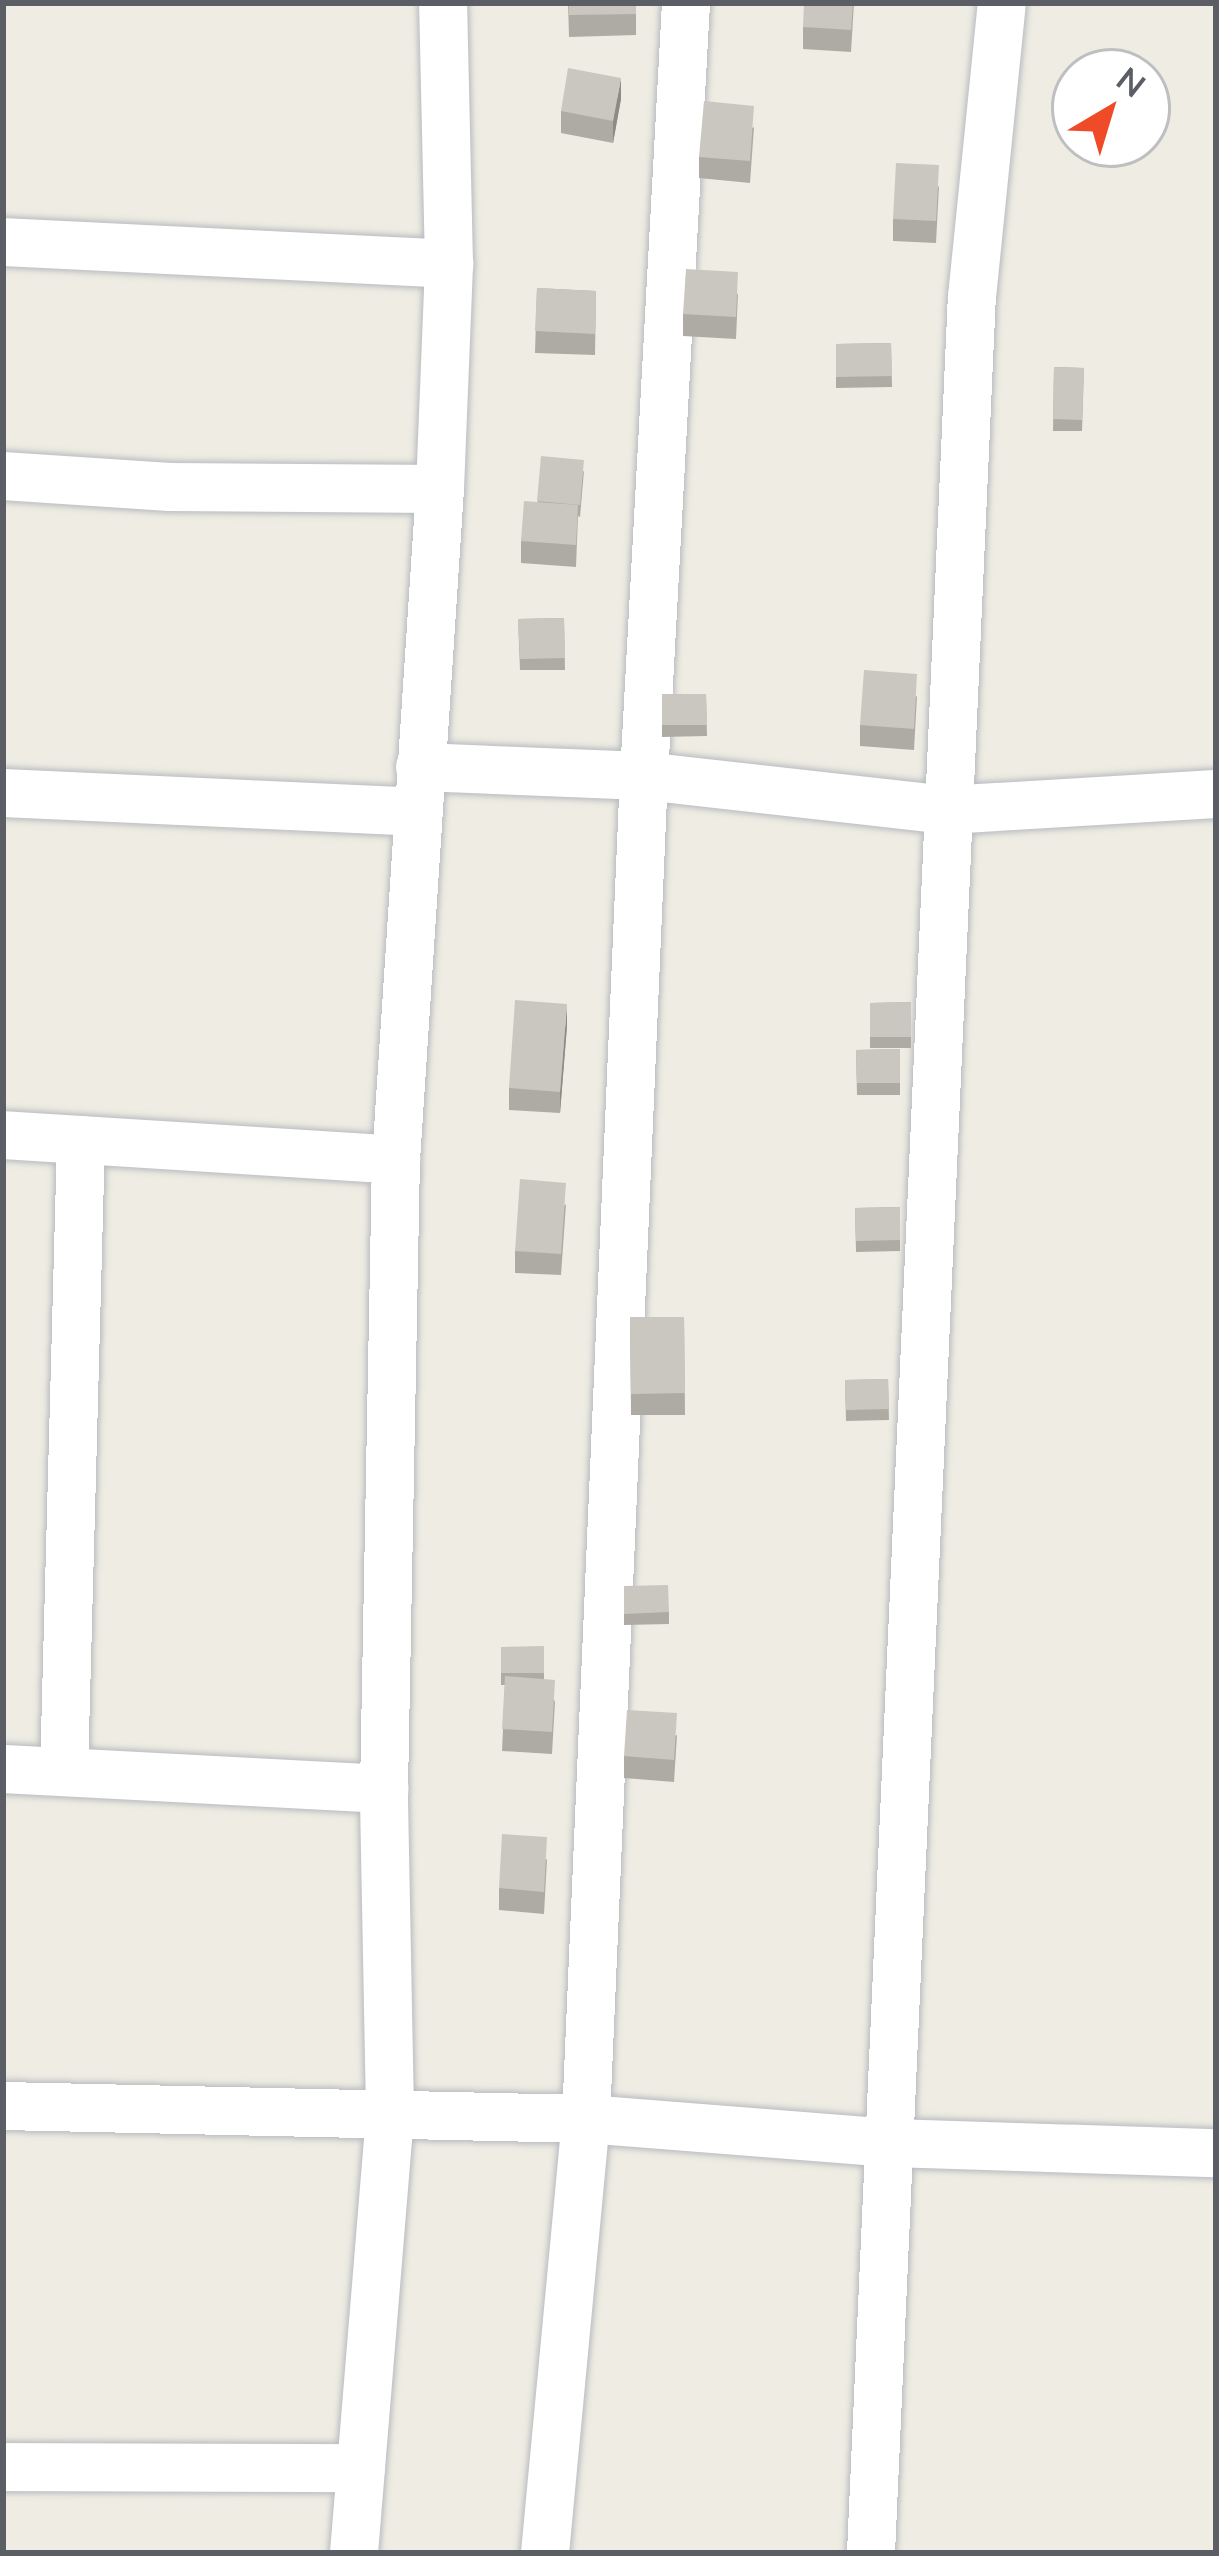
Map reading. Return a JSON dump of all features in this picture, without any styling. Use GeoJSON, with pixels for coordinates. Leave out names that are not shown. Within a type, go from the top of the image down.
{"type":"FeatureCollection","features":[{"type":"Feature","properties":{"kind":"street"},"geometry":{"type":"LineString","coordinates":[[354,2553],[390,2112],[384,1789],[396,1160],[440,489],[449,264],[443,3]]}},
{"type":"Feature","properties":{"kind":"street"},"geometry":{"type":"LineString","coordinates":[[544,2553],[586,2119],[644,776],[686,3]]}},
{"type":"Feature","properties":{"kind":"street"},"geometry":{"type":"LineString","coordinates":[[871,2553],[972,296],[1003,3]]}},
{"type":"Feature","properties":{"kind":"street"},"geometry":{"type":"LineString","coordinates":[[3,242],[449,264]]}},
{"type":"Feature","properties":{"kind":"street"},"geometry":{"type":"LineString","coordinates":[[3,476],[170,487],[440,489]]}},
{"type":"Feature","properties":{"kind":"street"},"geometry":{"type":"LineString","coordinates":[[3,793],[418,789],[644,776],[946,810],[1216,794]]}},
{"type":"Feature","properties":{"kind":"street"},"geometry":{"type":"LineString","coordinates":[[3,1135],[396,1160]]}},
{"type":"Feature","properties":{"kind":"street"},"geometry":{"type":"LineString","coordinates":[[64,1772],[81,1140]]}},
{"type":"Feature","properties":{"kind":"street"},"geometry":{"type":"LineString","coordinates":[[3,1769],[384,1789]]}},
{"type":"Feature","properties":{"kind":"street"},"geometry":{"type":"LineString","coordinates":[[3,2106],[586,2119],[891,2143],[1216,2153]]}},
{"type":"Feature","properties":{"kind":"street"},"geometry":{"type":"LineString","coordinates":[[3,2467],[361,2468]]}},
{"type":"Feature","properties":{"kind":"building"},"geometry":{"type":"Polygon","coordinates":[[[569,3],[636,3],[636,14],[569,15],[569,3]]]}},
{"type":"Feature","properties":{"kind":"building"},"geometry":{"type":"Polygon","coordinates":[[[804,3],[853,3],[851,30],[803,27],[804,3]]]}},
{"type":"Feature","properties":{"kind":"building"},"geometry":{"type":"Polygon","coordinates":[[[568,68],[621,78],[613,121],[561,111],[568,68]]]}},
{"type":"Feature","properties":{"kind":"building"},"geometry":{"type":"Polygon","coordinates":[[[704,101],[754,106],[750,161],[699,157],[704,101]]]}},
{"type":"Feature","properties":{"kind":"building"},"geometry":{"type":"Polygon","coordinates":[[[896,163],[939,165],[936,221],[893,219],[896,163]]]}},
{"type":"Feature","properties":{"kind":"building"},"geometry":{"type":"Polygon","coordinates":[[[686,269],[738,272],[736,317],[683,314],[686,269]]]}},
{"type":"Feature","properties":{"kind":"building"},"geometry":{"type":"Polygon","coordinates":[[[537,288],[596,291],[595,334],[535,331],[537,288]]]}},
{"type":"Feature","properties":{"kind":"building"},"geometry":{"type":"Polygon","coordinates":[[[891,343],[892,376],[836,377],[836,344],[891,343]]]}},
{"type":"Feature","properties":{"kind":"building"},"geometry":{"type":"Polygon","coordinates":[[[1054,367],[1084,368],[1082,420],[1053,419],[1054,367]]]}},
{"type":"Feature","properties":{"kind":"building"},"geometry":{"type":"Polygon","coordinates":[[[541,456],[584,460],[580,505],[537,501],[541,456]]]}},
{"type":"Feature","properties":{"kind":"building"},"geometry":{"type":"Polygon","coordinates":[[[524,501],[578,505],[576,545],[521,541],[524,501]]]}},
{"type":"Feature","properties":{"kind":"building"},"geometry":{"type":"Polygon","coordinates":[[[564,618],[565,658],[520,659],[518,619],[564,618]]]}},
{"type":"Feature","properties":{"kind":"building"},"geometry":{"type":"Polygon","coordinates":[[[864,670],[917,674],[914,729],[860,725],[864,670]]]}},
{"type":"Feature","properties":{"kind":"building"},"geometry":{"type":"Polygon","coordinates":[[[662,694],[706,694],[707,725],[662,725],[662,694]]]}},
{"type":"Feature","properties":{"kind":"building"},"geometry":{"type":"Polygon","coordinates":[[[515,1000],[567,1004],[560,1092],[509,1088],[515,1000]]]}},
{"type":"Feature","properties":{"kind":"building"},"geometry":{"type":"Polygon","coordinates":[[[911,1002],[911,1037],[870,1037],[870,1003],[911,1002]]]}},
{"type":"Feature","properties":{"kind":"building"},"geometry":{"type":"Polygon","coordinates":[[[900,1049],[900,1083],[857,1083],[856,1050],[900,1049]]]}},
{"type":"Feature","properties":{"kind":"building"},"geometry":{"type":"Polygon","coordinates":[[[520,1179],[566,1183],[561,1254],[515,1251],[520,1179]]]}},
{"type":"Feature","properties":{"kind":"building"},"geometry":{"type":"Polygon","coordinates":[[[900,1207],[900,1240],[856,1241],[855,1208],[900,1207]]]}},
{"type":"Feature","properties":{"kind":"building"},"geometry":{"type":"Polygon","coordinates":[[[630,1317],[684,1317],[685,1393],[631,1394],[630,1317]]]}},
{"type":"Feature","properties":{"kind":"building"},"geometry":{"type":"Polygon","coordinates":[[[888,1379],[889,1409],[846,1410],[845,1380],[888,1379]]]}},
{"type":"Feature","properties":{"kind":"building"},"geometry":{"type":"Polygon","coordinates":[[[668,1585],[669,1612],[624,1614],[624,1586],[668,1585]]]}},
{"type":"Feature","properties":{"kind":"building"},"geometry":{"type":"Polygon","coordinates":[[[544,1646],[544,1673],[501,1673],[501,1647],[544,1646]]]}},
{"type":"Feature","properties":{"kind":"building"},"geometry":{"type":"Polygon","coordinates":[[[505,1676],[555,1680],[552,1732],[502,1729],[505,1676]]]}},
{"type":"Feature","properties":{"kind":"building"},"geometry":{"type":"Polygon","coordinates":[[[627,1710],[677,1713],[674,1760],[624,1756],[627,1710]]]}},
{"type":"Feature","properties":{"kind":"building"},"geometry":{"type":"Polygon","coordinates":[[[502,1834],[547,1837],[544,1892],[499,1888],[502,1834]]]}}]}
